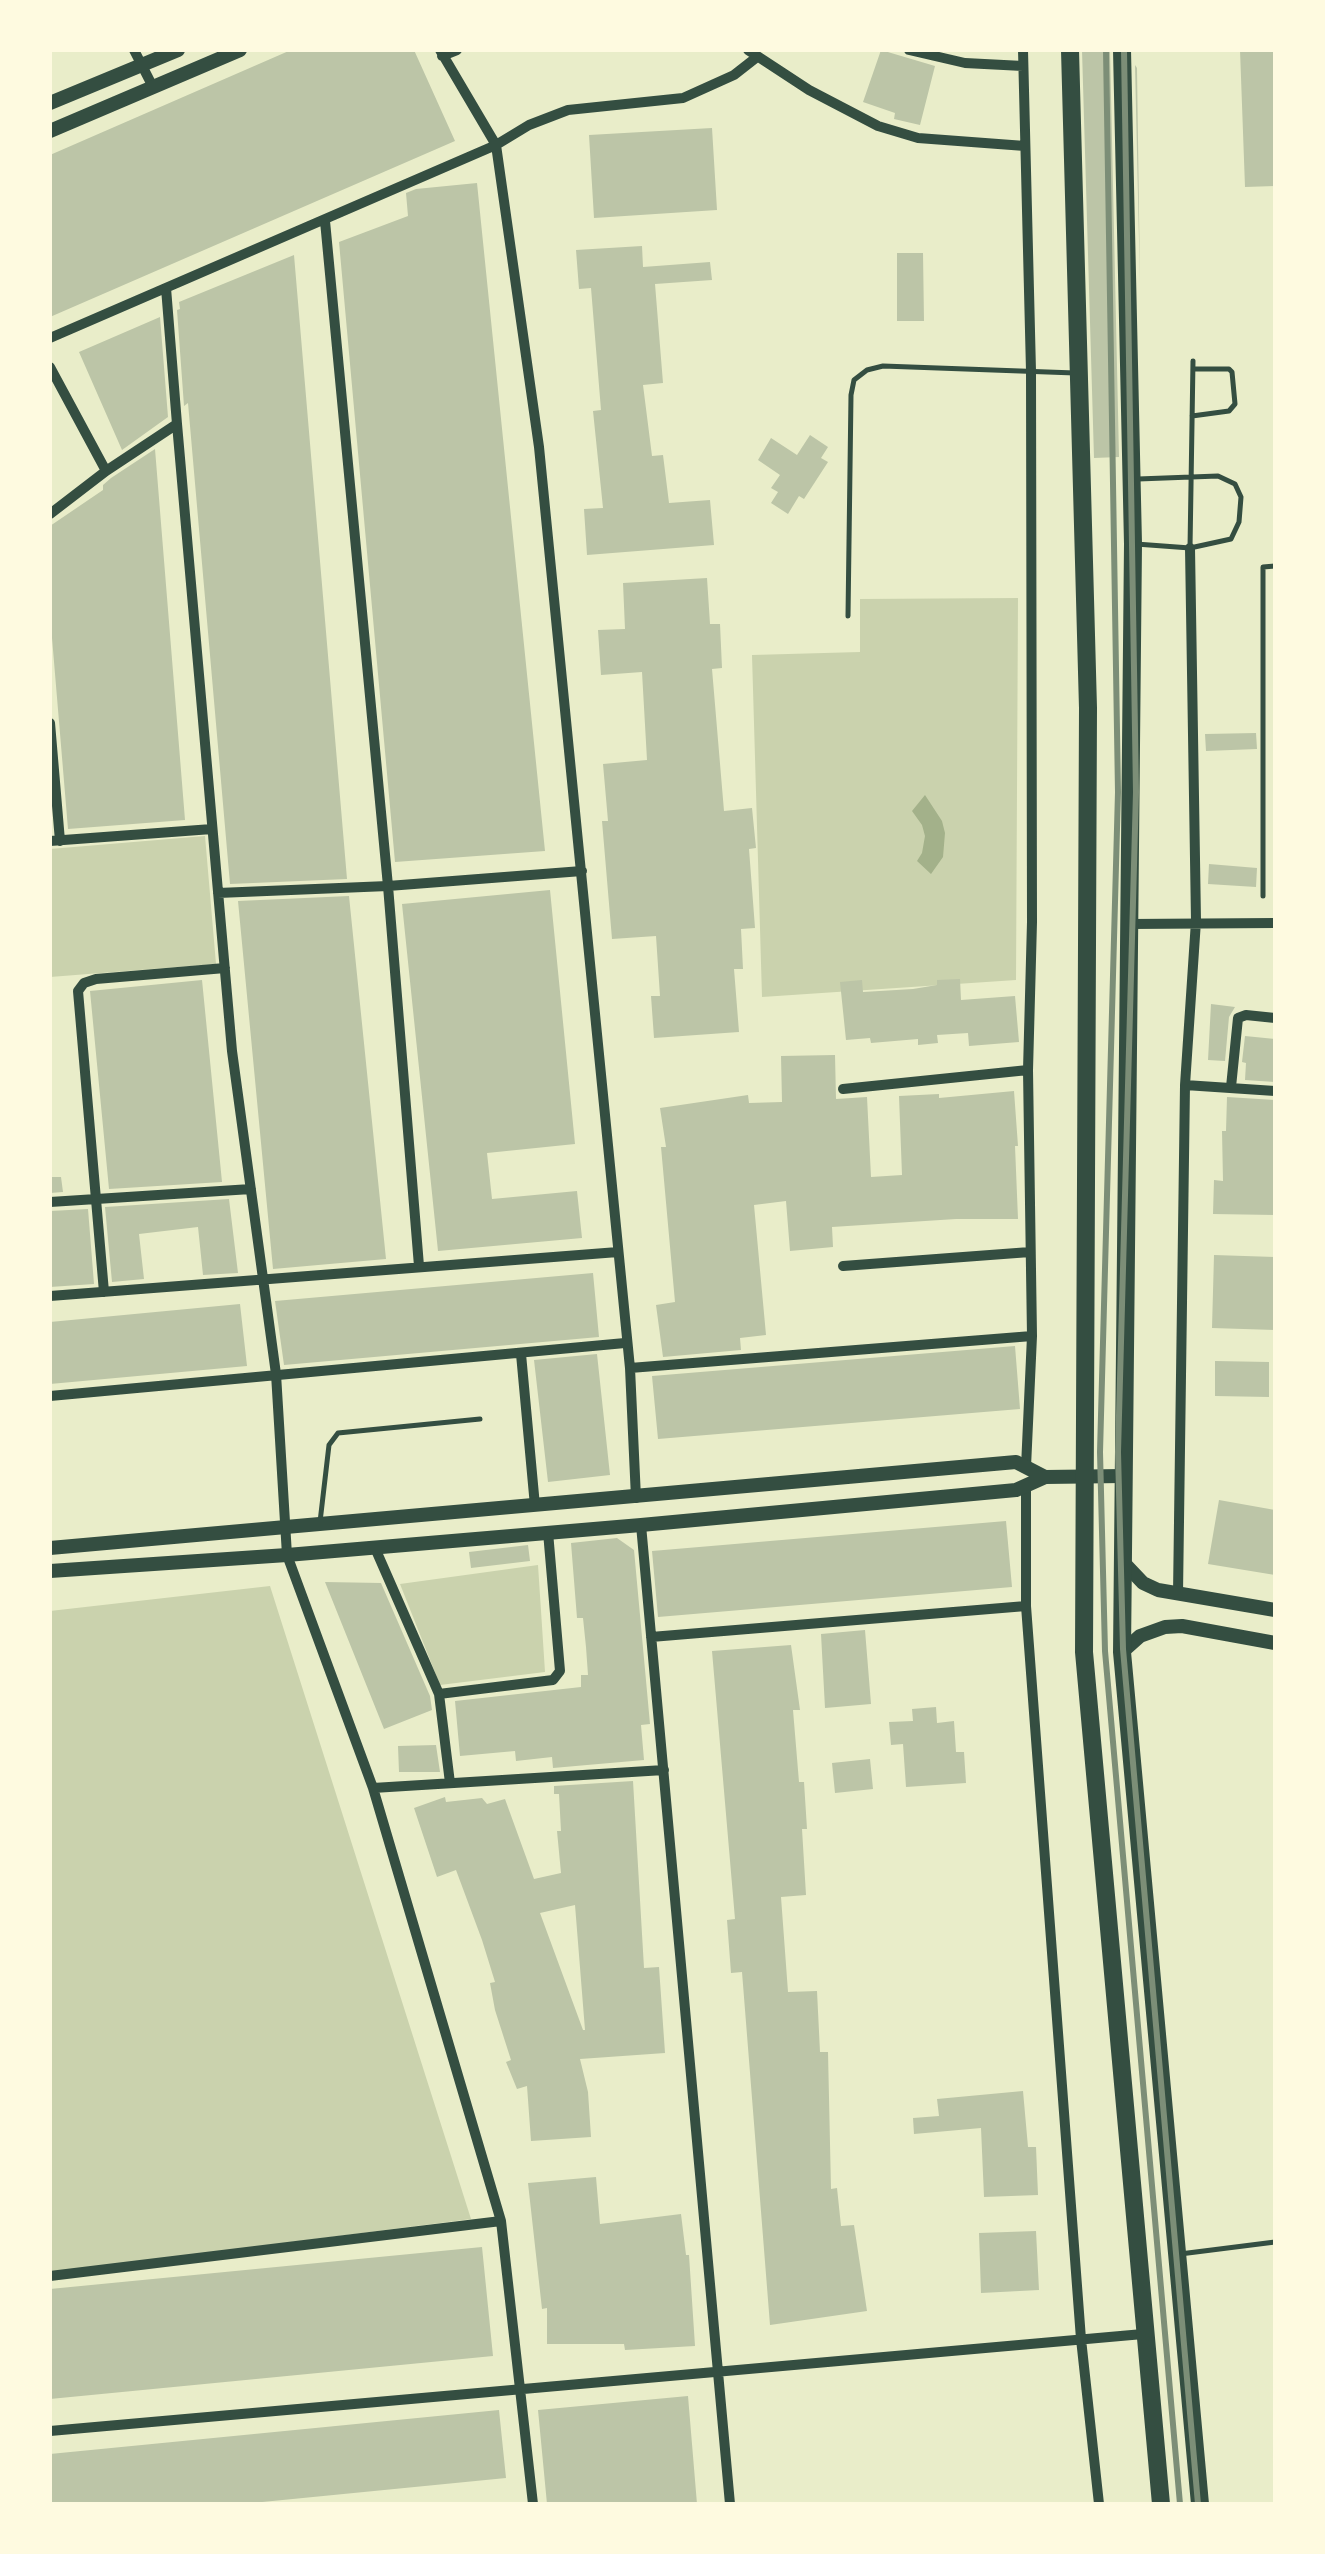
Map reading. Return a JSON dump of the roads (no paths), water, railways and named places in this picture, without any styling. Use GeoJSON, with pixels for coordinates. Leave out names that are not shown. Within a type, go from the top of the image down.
{"type":"FeatureCollection","features":[{"type":"Feature","properties":{"kind":"main road"},"geometry":{"type":"LineString","coordinates":[[1070,50],[1088,708],[1084,1652],[1161,2504]]}},
{"type":"Feature","properties":{"kind":"main road"},"geometry":{"type":"LineString","coordinates":[[1122,50],[1133,544],[1122,1652],[1200,2504]]}},
{"type":"Feature","properties":{"kind":"street"},"geometry":{"type":"LineString","coordinates":[[134,50],[153,87]]}},
{"type":"Feature","properties":{"kind":"street"},"geometry":{"type":"LineString","coordinates":[[50,102],[178,50]]}},
{"type":"Feature","properties":{"kind":"street"},"geometry":{"type":"LineString","coordinates":[[50,131],[240,50]]}},
{"type":"Feature","properties":{"kind":"street"},"geometry":{"type":"LineString","coordinates":[[456,50],[441,53],[496,145],[539,446],[630,1368],[636,1498]]}},
{"type":"Feature","properties":{"kind":"street"},"geometry":{"type":"LineString","coordinates":[[908,50],[964,63],[1023,66]]}},
{"type":"Feature","properties":{"kind":"street"},"geometry":{"type":"LineString","coordinates":[[1022,50],[1031,371],[1032,922],[1028,1070],[1032,1336],[1026,1467]]}},
{"type":"Feature","properties":{"kind":"street"},"geometry":{"type":"LineString","coordinates":[[50,338],[496,145],[529,125],[568,110],[695,94],[734,76],[753,54],[808,90],[878,126],[918,138],[1026,146]]}},
{"type":"Feature","properties":{"kind":"street"},"geometry":{"type":"LineString","coordinates":[[325,220],[388,886],[418,1266]]}},
{"type":"Feature","properties":{"kind":"street"},"geometry":{"type":"LineString","coordinates":[[166,288],[225,968],[276,1374],[287,1555],[373,1788],[501,2222],[533,2504]]}},
{"type":"Feature","properties":{"kind":"street"},"geometry":{"type":"LineString","coordinates":[[50,367],[106,472]]}},
{"type":"Feature","properties":{"kind":"street"},"geometry":{"type":"LineString","coordinates":[[50,514],[177,424]]}},
{"type":"Feature","properties":{"kind":"street"},"geometry":{"type":"LineString","coordinates":[[1178,1594],[1185,1085],[1196,922],[1190,548]]}},
{"type":"Feature","properties":{"kind":"street"},"geometry":{"type":"LineString","coordinates":[[50,723],[55,841],[212,829]]}},
{"type":"Feature","properties":{"kind":"street"},"geometry":{"type":"LineString","coordinates":[[218,893],[582,872]]}},
{"type":"Feature","properties":{"kind":"street"},"geometry":{"type":"LineString","coordinates":[[1130,924],[1275,924]]}},
{"type":"Feature","properties":{"kind":"street"},"geometry":{"type":"LineString","coordinates":[[104,1292],[78,990],[96,979],[225,968]]}},
{"type":"Feature","properties":{"kind":"street"},"geometry":{"type":"LineString","coordinates":[[1232,1087],[1238,1018],[1275,1018]]}},
{"type":"Feature","properties":{"kind":"street"},"geometry":{"type":"LineString","coordinates":[[843,1088],[1028,1070]]}},
{"type":"Feature","properties":{"kind":"street"},"geometry":{"type":"LineString","coordinates":[[1185,1085],[1275,1091]]}},
{"type":"Feature","properties":{"kind":"street"},"geometry":{"type":"LineString","coordinates":[[50,1202],[251,1188]]}},
{"type":"Feature","properties":{"kind":"street"},"geometry":{"type":"LineString","coordinates":[[50,1296],[618,1252]]}},
{"type":"Feature","properties":{"kind":"street"},"geometry":{"type":"LineString","coordinates":[[843,1266],[1030,1252]]}},
{"type":"Feature","properties":{"kind":"street"},"geometry":{"type":"LineString","coordinates":[[630,1368],[1032,1336]]}},
{"type":"Feature","properties":{"kind":"street"},"geometry":{"type":"LineString","coordinates":[[50,1396],[626,1343]]}},
{"type":"Feature","properties":{"kind":"street"},"geometry":{"type":"LineString","coordinates":[[521,1354],[535,1506]]}},
{"type":"Feature","properties":{"kind":"street"},"geometry":{"type":"LineString","coordinates":[[50,1548],[1016,1462],[1049,1477]]}},
{"type":"Feature","properties":{"kind":"street"},"geometry":{"type":"LineString","coordinates":[[50,1570],[287,1555],[641,1525],[1016,1490],[1049,1477],[1123,1476]]}},
{"type":"Feature","properties":{"kind":"street"},"geometry":{"type":"LineString","coordinates":[[1026,1486],[1026,1606],[1081,2339],[1098,2504]]}},
{"type":"Feature","properties":{"kind":"street"},"geometry":{"type":"LineString","coordinates":[[641,1525],[730,2504]]}},
{"type":"Feature","properties":{"kind":"street"},"geometry":{"type":"LineString","coordinates":[[439,1694],[553,1680],[560,1670],[548,1532]]}},
{"type":"Feature","properties":{"kind":"street"},"geometry":{"type":"LineString","coordinates":[[375,1548],[439,1694],[450,1783]]}},
{"type":"Feature","properties":{"kind":"street"},"geometry":{"type":"LineString","coordinates":[[1124,1562],[1144,1583],[1158,1590],[1275,1610]]}},
{"type":"Feature","properties":{"kind":"street"},"geometry":{"type":"LineString","coordinates":[[652,1637],[1026,1606]]}},
{"type":"Feature","properties":{"kind":"street"},"geometry":{"type":"LineString","coordinates":[[1122,1652],[1140,1636],[1182,1626],[1275,1643]]}},
{"type":"Feature","properties":{"kind":"street"},"geometry":{"type":"LineString","coordinates":[[373,1788],[664,1770]]}},
{"type":"Feature","properties":{"kind":"street"},"geometry":{"type":"LineString","coordinates":[[50,2276],[501,2222]]}},
{"type":"Feature","properties":{"kind":"street"},"geometry":{"type":"LineString","coordinates":[[50,2431],[1144,2334]]}},
{"type":"Feature","properties":{"kind":"lane"},"geometry":{"type":"LineString","coordinates":[[1190,548],[1192,416],[1193,365],[1229,368],[1235,404],[1229,411],[1192,416]]}},
{"type":"Feature","properties":{"kind":"lane"},"geometry":{"type":"LineString","coordinates":[[848,616],[850,395],[854,380],[867,370],[882,366],[1079,374]]}},
{"type":"Feature","properties":{"kind":"lane"},"geometry":{"type":"LineString","coordinates":[[1131,480],[1218,476],[1235,484],[1241,498],[1240,522],[1232,539],[1190,548],[1133,544]]}},
{"type":"Feature","properties":{"kind":"lane"},"geometry":{"type":"LineString","coordinates":[[1262,896],[1263,567],[1275,566]]}},
{"type":"Feature","properties":{"kind":"lane"},"geometry":{"type":"LineString","coordinates":[[320,1525],[329,1445],[338,1433],[480,1419]]}},
{"type":"Feature","properties":{"kind":"lane"},"geometry":{"type":"LineString","coordinates":[[1177,2254],[1275,2242]]}},
{"type":"Feature","properties":{"kind":"railway"},"geometry":{"type":"LineString","coordinates":[[1106,50],[1118,792],[1100,1452],[1105,1651],[1180,2504]]}},
{"type":"Feature","properties":{"kind":"railway"},"geometry":{"type":"LineString","coordinates":[[1124,50],[1136,792],[1118,1452],[1123,1649],[1198,2504]]}}]}
